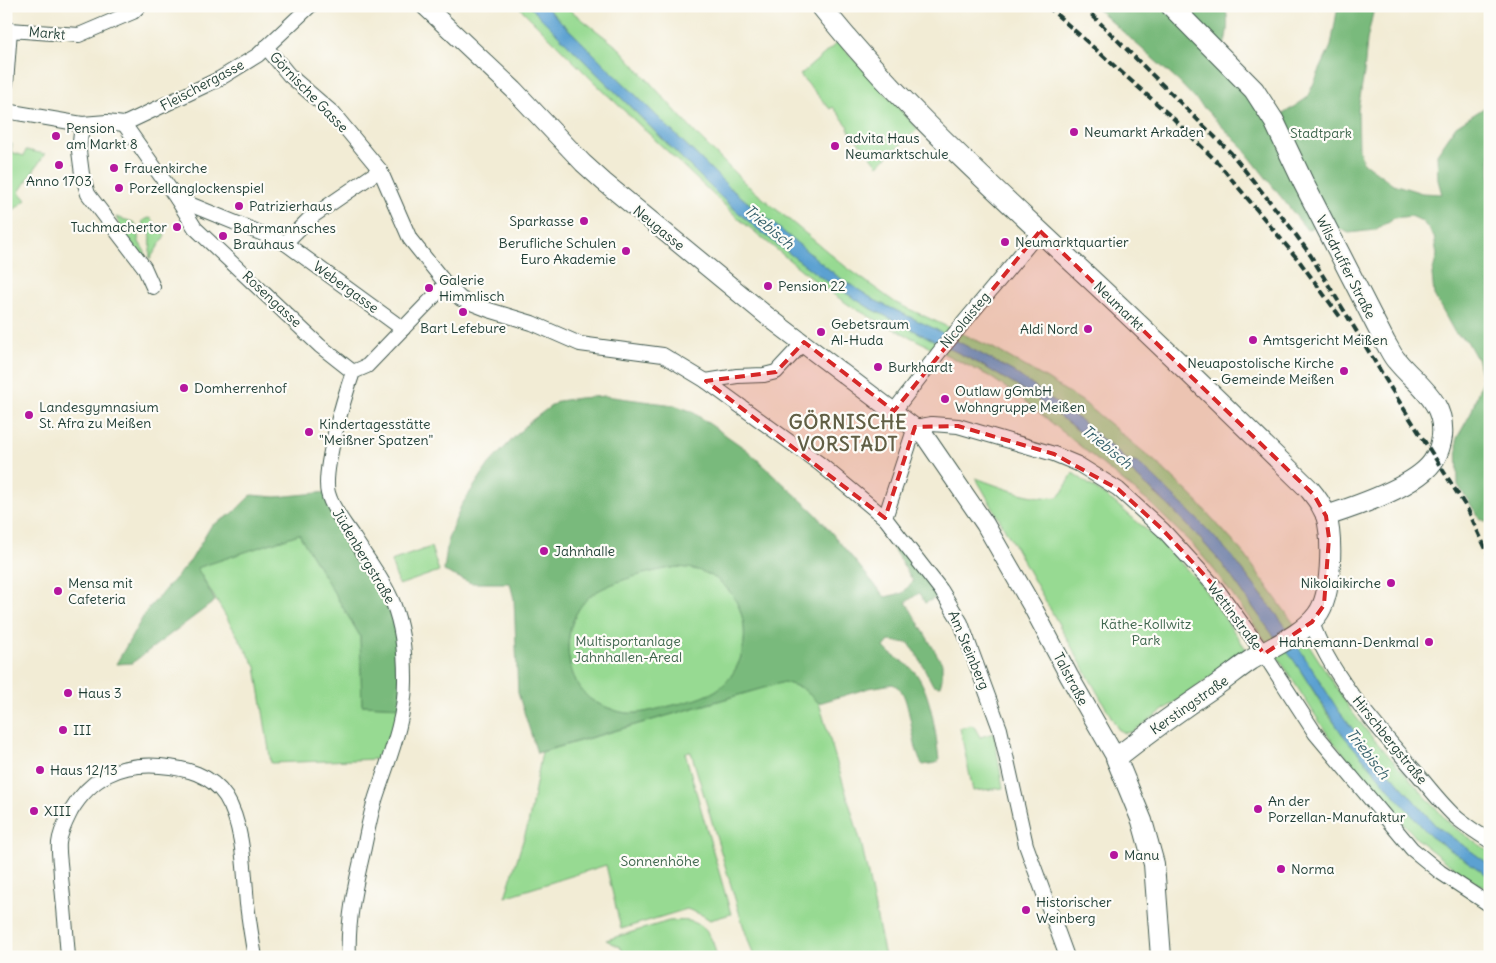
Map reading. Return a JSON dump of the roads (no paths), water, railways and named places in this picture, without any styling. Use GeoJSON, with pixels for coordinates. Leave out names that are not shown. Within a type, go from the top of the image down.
{"type":"FeatureCollection","features":[{"type":"Feature","properties":{"kind":"main road","name":"Neumarkt"},"geometry":{"type":"LineString","coordinates":[[821,6],[869,62],[937,134],[1310,490],[1326,516],[1330,551],[1328,585],[1324,605],[1305,626]]}},
{"type":"Feature","properties":{"kind":"main road","name":"Wilsdruffer Straße"},"geometry":{"type":"LineString","coordinates":[[1171,6],[1254,90],[1274,120],[1360,298],[1397,361],[1426,390],[1441,416],[1442,432],[1440,446],[1429,466],[1386,493],[1326,516]]}},
{"type":"Feature","properties":{"kind":"main road","name":"Kerstingstraße"},"geometry":{"type":"LineString","coordinates":[[1116,758],[1252,660],[1305,626]]}},
{"type":"Feature","properties":{"kind":"main road","name":"Talstraße"},"geometry":{"type":"LineString","coordinates":[[1116,758],[1142,821],[1154,864],[1161,957]]}},
{"type":"Feature","properties":{"kind":"street","name":"Markt"},"geometry":{"type":"LineString","coordinates":[[6,84],[10,30],[79,36],[133,12],[139,6]]}},
{"type":"Feature","properties":{"kind":"street","name":"Fleischergasse"},"geometry":{"type":"LineString","coordinates":[[124,124],[219,79],[258,55],[310,6]]}},
{"type":"Feature","properties":{"kind":"street","name":"Neugasse"},"geometry":{"type":"LineString","coordinates":[[424,6],[514,90],[583,163],[604,182],[767,316],[915,427]]}},
{"type":"Feature","properties":{"kind":"street","name":"Görnische Gasse"},"geometry":{"type":"LineString","coordinates":[[266,47],[289,75],[333,113],[380,170],[410,239],[454,287],[461,299],[532,323],[580,344],[663,355],[706,381]]}},
{"type":"Feature","properties":{"kind":"street"},"geometry":{"type":"LineString","coordinates":[[6,110],[82,124],[107,122],[124,124]]}},
{"type":"Feature","properties":{"kind":"street"},"geometry":{"type":"LineString","coordinates":[[82,124],[79,151],[82,174],[88,194],[144,267],[153,287]]}},
{"type":"Feature","properties":{"kind":"street","name":"Rosengasse"},"geometry":{"type":"LineString","coordinates":[[124,124],[195,228],[320,346],[353,372]]}},
{"type":"Feature","properties":{"kind":"street"},"geometry":{"type":"LineString","coordinates":[[285,243],[310,218],[380,170]]}},
{"type":"Feature","properties":{"kind":"street","name":"Webergasse"},"geometry":{"type":"LineString","coordinates":[[177,199],[285,243],[403,329]]}},
{"type":"Feature","properties":{"kind":"street","name":"Nicolaisteg"},"geometry":{"type":"LineString","coordinates":[[894,411],[957,330],[1040,231]]}},
{"type":"Feature","properties":{"kind":"street"},"geometry":{"type":"LineString","coordinates":[[353,372],[367,366],[403,329],[454,287]]}},
{"type":"Feature","properties":{"kind":"street"},"geometry":{"type":"LineString","coordinates":[[706,381],[776,372],[804,342]]}},
{"type":"Feature","properties":{"kind":"street","name":"Jüdenbergstraße"},"geometry":{"type":"LineString","coordinates":[[348,957],[350,919],[356,883],[375,799],[394,746],[403,707],[405,678],[404,651],[400,625],[393,603],[382,581],[334,507],[328,492],[331,455],[347,388],[353,372]]}},
{"type":"Feature","properties":{"kind":"street","name":"Am Steinberg"},"geometry":{"type":"LineString","coordinates":[[706,381],[820,464],[885,518],[942,590],[960,623],[1000,729],[1026,845],[1067,957]]}},
{"type":"Feature","properties":{"kind":"street","name":"Wettinstraße"},"geometry":{"type":"LineString","coordinates":[[915,427],[932,424],[958,426],[1054,454],[1078,464],[1118,489],[1164,530],[1217,589],[1268,651],[1315,733],[1412,849],[1440,872],[1490,905]]}},
{"type":"Feature","properties":{"kind":"street"},"geometry":{"type":"LineString","coordinates":[[885,518],[915,427]]}},
{"type":"Feature","properties":{"kind":"street","name":"Talstraße"},"geometry":{"type":"LineString","coordinates":[[915,427],[924,435],[985,524],[1116,758]]}},
{"type":"Feature","properties":{"kind":"street","name":"Hirschbergstraße"},"geometry":{"type":"LineString","coordinates":[[1305,626],[1315,633],[1356,700],[1378,729],[1459,820],[1490,841]]}},
{"type":"Feature","properties":{"kind":"street"},"geometry":{"type":"LineString","coordinates":[[68,957],[59,843],[65,822],[76,802],[88,788],[102,777],[140,766],[158,766],[189,770],[205,777],[220,788],[227,799],[241,839],[248,912],[255,957]]}},
{"type":"Feature","properties":{"kind":"water","name":"Triebisch"},"geometry":{"type":"Polygon","coordinates":[[[529,6],[545,6],[729,187],[837,276],[876,301],[935,329],[1014,372],[1080,420],[1123,457],[1138,463],[1154,477],[1231,555],[1283,623],[1338,710],[1358,736],[1435,825],[1490,865],[1490,877],[1430,836],[1342,734],[1293,659],[1270,631],[1223,565],[1167,504],[1127,468],[1030,394],[982,365],[868,307],[819,276],[756,228],[721,197],[529,6]]]}},
{"type":"Feature","properties":{"kind":"railway"},"geometry":{"type":"LineString","coordinates":[[1047,6],[1174,119],[1219,164],[1300,262],[1341,318]]}},
{"type":"Feature","properties":{"kind":"railway"},"geometry":{"type":"LineString","coordinates":[[1083,6],[1231,153],[1291,228],[1311,256],[1392,390],[1468,510],[1490,558]]}},
{"type":"Feature","properties":{"kind":"place","name":"Neumarkt Arkaden"},"geometry":{"type":"Point","coordinates":[1074,132]}},
{"type":"Feature","properties":{"kind":"place","name":"Pension am Markt 8"},"geometry":{"type":"Point","coordinates":[56,136]}},
{"type":"Feature","properties":{"kind":"place","name":"advita Haus Neumarktschule"},"geometry":{"type":"Point","coordinates":[835,146]}},
{"type":"Feature","properties":{"kind":"place","name":"Anno 1703"},"geometry":{"type":"Point","coordinates":[59,165]}},
{"type":"Feature","properties":{"kind":"place","name":"Frauenkirche"},"geometry":{"type":"Point","coordinates":[114,168]}},
{"type":"Feature","properties":{"kind":"place","name":"Porzellanglockenspiel"},"geometry":{"type":"Point","coordinates":[119,188]}},
{"type":"Feature","properties":{"kind":"place","name":"Patrizierhaus"},"geometry":{"type":"Point","coordinates":[239,206]}},
{"type":"Feature","properties":{"kind":"place","name":"Sparkasse"},"geometry":{"type":"Point","coordinates":[584,221]}},
{"type":"Feature","properties":{"kind":"place","name":"Tuchmachertor"},"geometry":{"type":"Point","coordinates":[177,227]}},
{"type":"Feature","properties":{"kind":"place","name":"Bahrmannsches Brauhaus"},"geometry":{"type":"Point","coordinates":[223,236]}},
{"type":"Feature","properties":{"kind":"place","name":"Neumarktquartier"},"geometry":{"type":"Point","coordinates":[1005,242]}},
{"type":"Feature","properties":{"kind":"place","name":"Berufliche Schulen Euro Akademie"},"geometry":{"type":"Point","coordinates":[626,251]}},
{"type":"Feature","properties":{"kind":"place","name":"Pension 22"},"geometry":{"type":"Point","coordinates":[768,286]}},
{"type":"Feature","properties":{"kind":"place","name":"Galerie Himmlisch"},"geometry":{"type":"Point","coordinates":[429,288]}},
{"type":"Feature","properties":{"kind":"place","name":"Bart Lefebure"},"geometry":{"type":"Point","coordinates":[463,312]}},
{"type":"Feature","properties":{"kind":"place","name":"Aldi Nord"},"geometry":{"type":"Point","coordinates":[1088,329]}},
{"type":"Feature","properties":{"kind":"place","name":"Gebetsraum Al-Huda"},"geometry":{"type":"Point","coordinates":[821,332]}},
{"type":"Feature","properties":{"kind":"place","name":"Amtsgericht Meißen"},"geometry":{"type":"Point","coordinates":[1253,340]}},
{"type":"Feature","properties":{"kind":"place","name":"Burkhardt"},"geometry":{"type":"Point","coordinates":[878,367]}},
{"type":"Feature","properties":{"kind":"place","name":"Neuapostolische Kirche - Gemeinde Meißen"},"geometry":{"type":"Point","coordinates":[1344,371]}},
{"type":"Feature","properties":{"kind":"place","name":"Domherrenhof"},"geometry":{"type":"Point","coordinates":[184,388]}},
{"type":"Feature","properties":{"kind":"place","name":"Outlaw gGmbH Wohngruppe Meißen"},"geometry":{"type":"Point","coordinates":[945,399]}},
{"type":"Feature","properties":{"kind":"place","name":"Landesgymnasium St. Afra zu Meißen"},"geometry":{"type":"Point","coordinates":[29,415]}},
{"type":"Feature","properties":{"kind":"place","name":"Kindertagesstätte \"Meißner Spatzen\""},"geometry":{"type":"Point","coordinates":[309,432]}},
{"type":"Feature","properties":{"kind":"place","name":"Jahnhalle"},"geometry":{"type":"Point","coordinates":[544,551]}},
{"type":"Feature","properties":{"kind":"place","name":"Nikolaikirche"},"geometry":{"type":"Point","coordinates":[1391,583]}},
{"type":"Feature","properties":{"kind":"place","name":"Mensa mit Cafeteria"},"geometry":{"type":"Point","coordinates":[58,591]}},
{"type":"Feature","properties":{"kind":"place","name":"Hahnemann-Denkmal"},"geometry":{"type":"Point","coordinates":[1429,642]}},
{"type":"Feature","properties":{"kind":"place","name":"Haus 3"},"geometry":{"type":"Point","coordinates":[68,693]}},
{"type":"Feature","properties":{"kind":"place","name":"III"},"geometry":{"type":"Point","coordinates":[63,730]}},
{"type":"Feature","properties":{"kind":"place","name":"Haus 12/13"},"geometry":{"type":"Point","coordinates":[40,770]}},
{"type":"Feature","properties":{"kind":"place","name":"An der Porzellan-Manufaktur"},"geometry":{"type":"Point","coordinates":[1258,809]}},
{"type":"Feature","properties":{"kind":"place","name":"XIII"},"geometry":{"type":"Point","coordinates":[34,811]}},
{"type":"Feature","properties":{"kind":"place","name":"Manu"},"geometry":{"type":"Point","coordinates":[1114,855]}},
{"type":"Feature","properties":{"kind":"place","name":"Norma"},"geometry":{"type":"Point","coordinates":[1281,869]}},
{"type":"Feature","properties":{"kind":"place","name":"Historischer Weinberg"},"geometry":{"type":"Point","coordinates":[1026,910]}},
{"type":"Feature","properties":{"kind":"district","name":"GÖRNISCHE VORSTADT"},"geometry":{"type":"Point","coordinates":[848,433]}},
{"type":"Feature","properties":{"kind":"park label","name":"Stadtpark"},"geometry":{"type":"Point","coordinates":[1321,133]}},
{"type":"Feature","properties":{"kind":"park label","name":"Käthe-Kollwitz Park"},"geometry":{"type":"Point","coordinates":[1146,632]}},
{"type":"Feature","properties":{"kind":"park label","name":"Multisportanlage Jahnhallen-Areal"},"geometry":{"type":"Point","coordinates":[628,650]}},
{"type":"Feature","properties":{"kind":"park label","name":"Sonnenhöhe"},"geometry":{"type":"Point","coordinates":[660,861]}}]}
